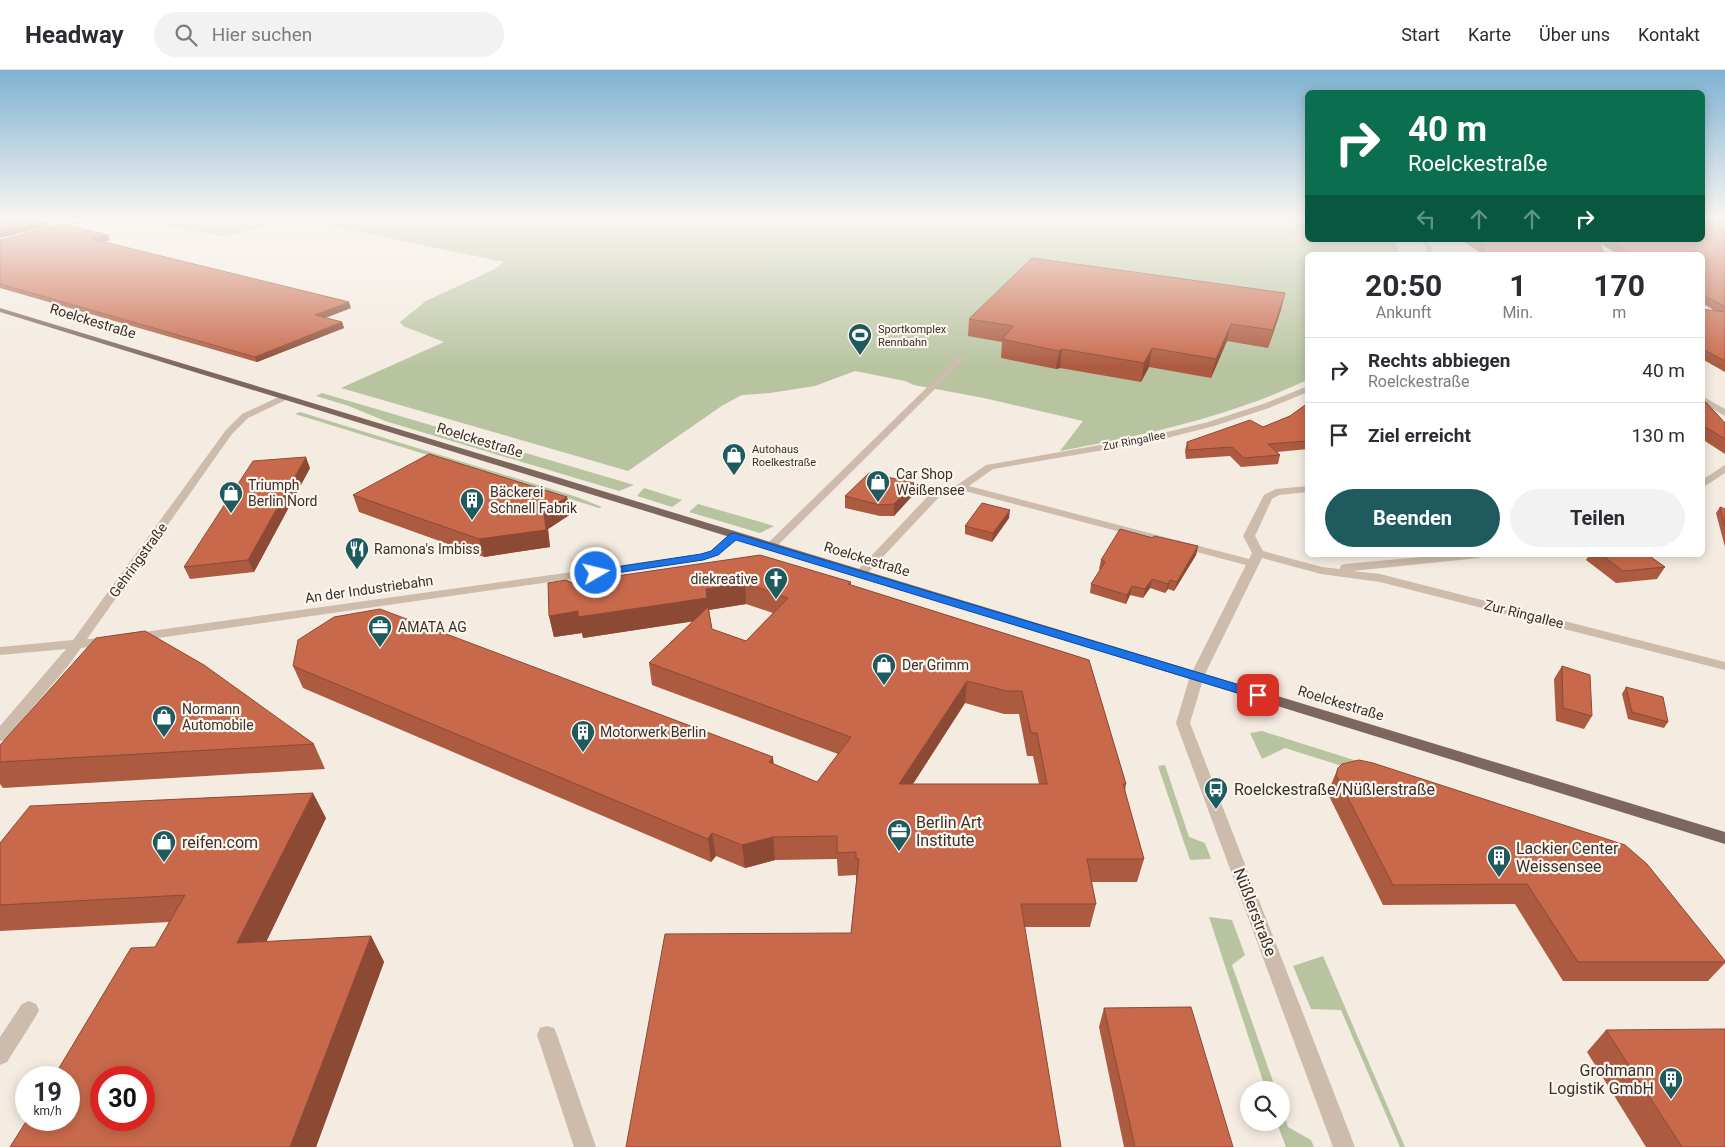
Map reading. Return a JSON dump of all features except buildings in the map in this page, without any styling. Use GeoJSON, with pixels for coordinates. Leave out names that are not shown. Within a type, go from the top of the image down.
{"type":"FeatureCollection","features":[{"type":"Feature","properties":{"kind":"main road","name":"Roelckestraße"},"geometry":{"type":"LineString","coordinates":[[0,310],[1725,838]]}},
{"type":"Feature","properties":{"kind":"street"},"geometry":{"type":"LineString","coordinates":[[1261,303],[1305,310]]}},
{"type":"Feature","properties":{"kind":"street"},"geometry":{"type":"LineString","coordinates":[[770,547],[961,360]]}},
{"type":"Feature","properties":{"kind":"street","name":"Zur Ringallee"},"geometry":{"type":"LineString","coordinates":[[860,574],[934,495],[961,487],[990,466],[1151,439],[1211,424],[1305,390]]}},
{"type":"Feature","properties":{"kind":"street","name":"Gehringstraße"},"geometry":{"type":"LineString","coordinates":[[0,736],[56,673],[229,432],[245,416],[285,397]]}},
{"type":"Feature","properties":{"kind":"street"},"geometry":{"type":"LineString","coordinates":[[1705,402],[1725,413]]}},
{"type":"Feature","properties":{"kind":"street"},"geometry":{"type":"LineString","coordinates":[[1705,484],[1725,468]]}},
{"type":"Feature","properties":{"kind":"street","name":"Zur Ringallee"},"geometry":{"type":"LineString","coordinates":[[961,487],[1255,558],[1380,578],[1725,666]]}},
{"type":"Feature","properties":{"kind":"street"},"geometry":{"type":"LineString","coordinates":[[1197,676],[1255,558],[1249,536],[1268,497],[1276,492],[1305,489]]}},
{"type":"Feature","properties":{"kind":"street","name":"An der Industriebahn"},"geometry":{"type":"LineString","coordinates":[[0,652],[75,646],[703,557],[715,553],[734,536]]}},
{"type":"Feature","properties":{"kind":"street","name":"Zur Ringallee"},"geometry":{"type":"LineString","coordinates":[[1321,570],[1458,557]]}},
{"type":"Feature","properties":{"kind":"street","name":"Nüßlerstraße"},"geometry":{"type":"LineString","coordinates":[[1197,676],[1184,723],[1344,1147]]}},
{"type":"Feature","properties":{"kind":"street"},"geometry":{"type":"LineString","coordinates":[[0,1055],[29,1010]]}},
{"type":"Feature","properties":{"kind":"street"},"geometry":{"type":"LineString","coordinates":[[547,1035],[585,1147]]}},
{"type":"Feature","properties":{"kind":"green space","name":"Sportkomplex Rennbahn"},"geometry":{"type":"Polygon","coordinates":[[[1305,268],[1305,381],[1217,415],[1154,431],[1060,451],[1083,421],[855,371],[815,386],[742,395],[723,405],[628,471],[341,388],[444,342],[403,326],[400,322],[426,301],[495,269],[1305,268]]]}},
{"type":"Feature","properties":{"kind":"green space"},"geometry":{"type":"Polygon","coordinates":[[[322,393],[634,485],[619,491],[385,421],[349,406],[316,396],[322,393]]]}},
{"type":"Feature","properties":{"kind":"green space"},"geometry":{"type":"Polygon","coordinates":[[[300,412],[577,497],[602,507],[599,508],[295,414],[300,412]]]}},
{"type":"Feature","properties":{"kind":"green space"},"geometry":{"type":"Polygon","coordinates":[[[644,488],[682,500],[672,507],[637,496],[644,488]]]}},
{"type":"Feature","properties":{"kind":"green space"},"geometry":{"type":"Polygon","coordinates":[[[698,504],[774,526],[760,533],[689,512],[698,504]]]}},
{"type":"Feature","properties":{"kind":"green space"},"geometry":{"type":"Polygon","coordinates":[[[1262,731],[1376,767],[1374,776],[1285,748],[1262,759],[1250,733],[1262,731]]]}},
{"type":"Feature","properties":{"kind":"green space"},"geometry":{"type":"Polygon","coordinates":[[[1165,765],[1189,837],[1205,843],[1211,859],[1190,860],[1158,766],[1165,765]]]}},
{"type":"Feature","properties":{"kind":"green space"},"geometry":{"type":"Polygon","coordinates":[[[1209,917],[1232,920],[1245,955],[1232,965],[1273,1081],[1263,1081],[1209,917]]]}},
{"type":"Feature","properties":{"kind":"green space"},"geometry":{"type":"Polygon","coordinates":[[[1323,956],[1405,1147],[1400,1147],[1341,1010],[1311,1009],[1293,966],[1323,956]]]}},
{"type":"Feature","properties":{"kind":"green space"},"geometry":{"type":"Polygon","coordinates":[[[1290,1128],[1311,1140],[1314,1147],[1286,1147],[1280,1131],[1290,1131],[1290,1128]]]}},
{"type":"Feature","properties":{"kind":"place","name":"Sportkomplex Rennbahn"},"geometry":{"type":"Point","coordinates":[860,356]}},
{"type":"Feature","properties":{"kind":"place","name":"Autohaus Roelkestraße"},"geometry":{"type":"Point","coordinates":[734,476]}},
{"type":"Feature","properties":{"kind":"place","name":"Car Shop Weißensee"},"geometry":{"type":"Point","coordinates":[878,503]}},
{"type":"Feature","properties":{"kind":"place","name":"Triumph Berlin Nord"},"geometry":{"type":"Point","coordinates":[231,514]}},
{"type":"Feature","properties":{"kind":"place","name":"Bäckerei Schnell Fabrik"},"geometry":{"type":"Point","coordinates":[472,521]}},
{"type":"Feature","properties":{"kind":"place","name":"Ramona's Imbiss"},"geometry":{"type":"Point","coordinates":[357,570]}},
{"type":"Feature","properties":{"kind":"place","name":"diekreative"},"geometry":{"type":"Point","coordinates":[776,600]}},
{"type":"Feature","properties":{"kind":"place","name":"AMATA AG"},"geometry":{"type":"Point","coordinates":[380,648]}},
{"type":"Feature","properties":{"kind":"place","name":"Der Grimm"},"geometry":{"type":"Point","coordinates":[884,686]}},
{"type":"Feature","properties":{"kind":"place","name":"Normann Automobile"},"geometry":{"type":"Point","coordinates":[164,738]}},
{"type":"Feature","properties":{"kind":"place","name":"Motorwerk Berlin"},"geometry":{"type":"Point","coordinates":[583,753]}},
{"type":"Feature","properties":{"kind":"place","name":"Roelckestraße/Nüßlerstraße"},"geometry":{"type":"Point","coordinates":[1216,810]}},
{"type":"Feature","properties":{"kind":"place","name":"Berlin Art Institute"},"geometry":{"type":"Point","coordinates":[899,852]}},
{"type":"Feature","properties":{"kind":"place","name":"reifen.com"},"geometry":{"type":"Point","coordinates":[164,863]}},
{"type":"Feature","properties":{"kind":"place","name":"Lackier Center Weissensee"},"geometry":{"type":"Point","coordinates":[1499,878]}},
{"type":"Feature","properties":{"kind":"place","name":"Grohmann Logistik GmbH"},"geometry":{"type":"Point","coordinates":[1671,1100]}},
{"type":"Feature","properties":{"kind":"route"},"geometry":{"type":"LineString","coordinates":[[596,573],[703,557],[715,553],[734,536],[1258,695]]}}]}
